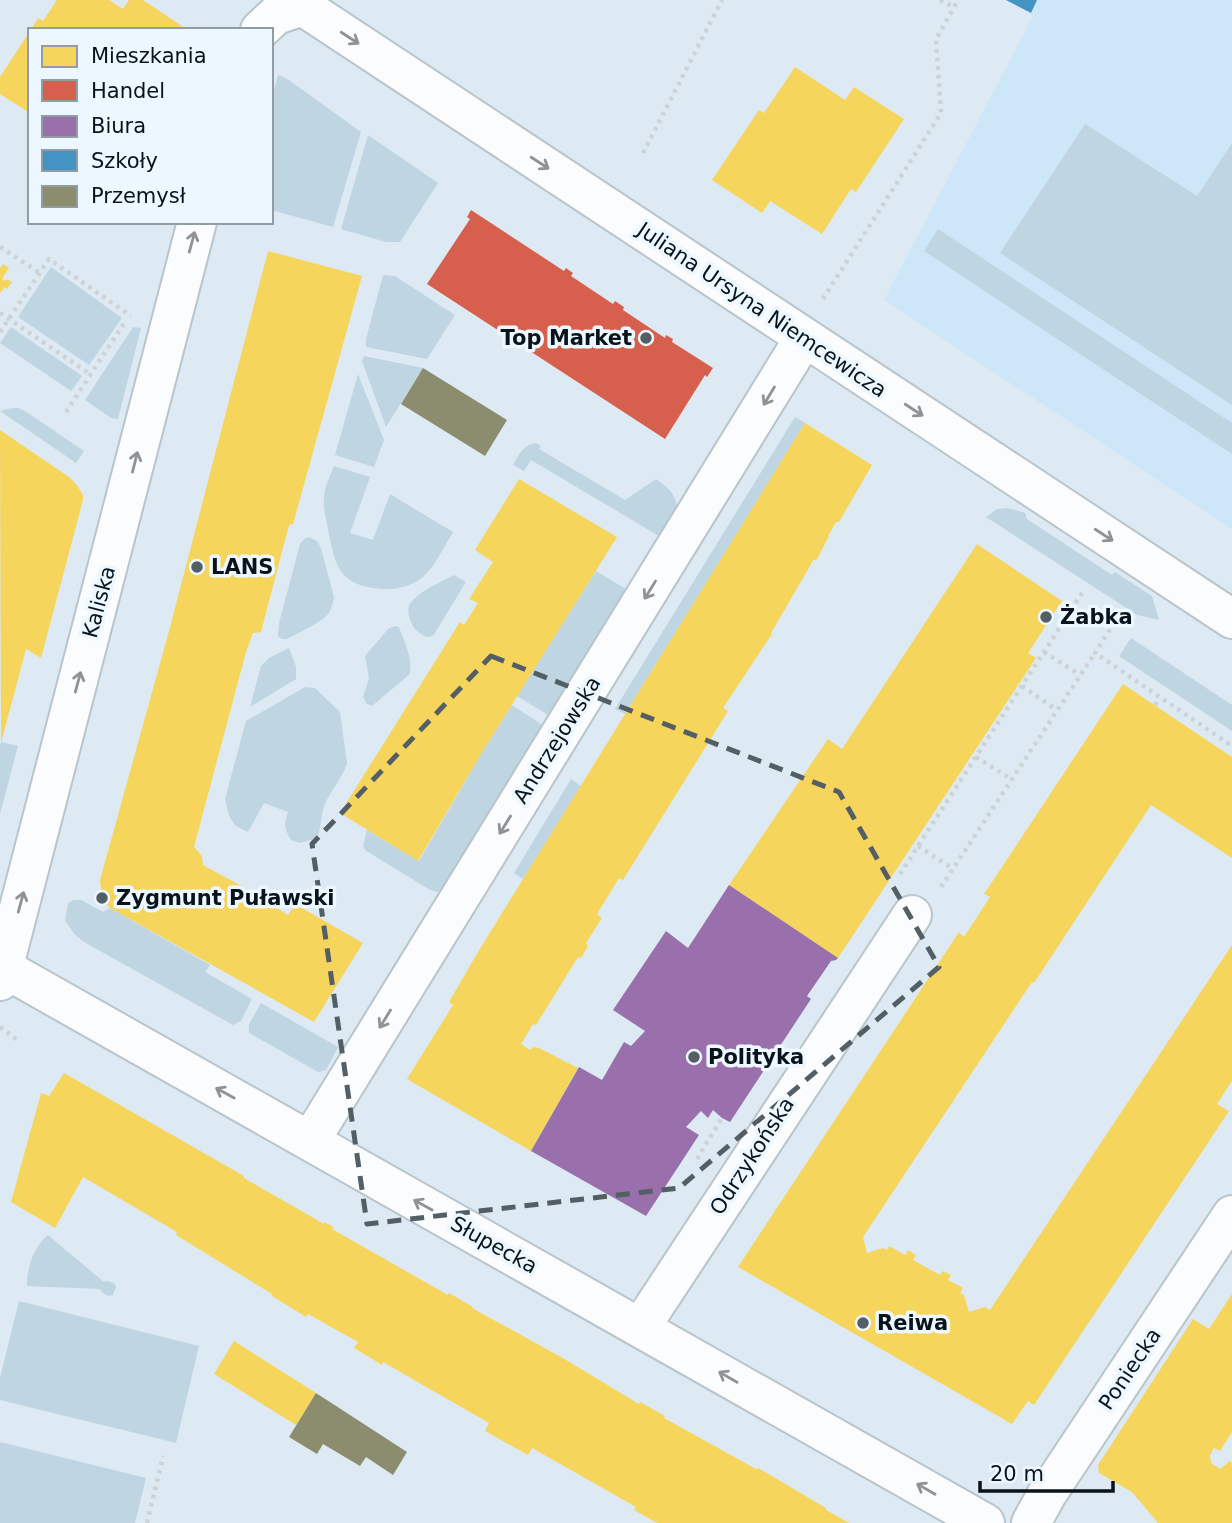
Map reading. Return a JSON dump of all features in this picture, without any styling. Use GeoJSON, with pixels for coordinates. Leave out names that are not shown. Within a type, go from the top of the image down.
{"type":"FeatureCollection","features":[{"type":"Feature","properties":{"kind":"street"},"geometry":{"type":"LineString","coordinates":[[263,28],[276,15],[298,3]]}},
{"type":"Feature","properties":{"kind":"street","name":"Juliana Ursyna Niemcewicza"},"geometry":{"type":"LineString","coordinates":[[298,3],[811,322],[1232,619]]}},
{"type":"Feature","properties":{"kind":"street","name":"Kaliska"},"geometry":{"type":"LineString","coordinates":[[1,972],[196,224]]}},
{"type":"Feature","properties":{"kind":"street","name":"Andrzejowska"},"geometry":{"type":"LineString","coordinates":[[310,1141],[811,322]]}},
{"type":"Feature","properties":{"kind":"street","name":"Odrzykońska"},"geometry":{"type":"LineString","coordinates":[[640,1328],[925,903]]}},
{"type":"Feature","properties":{"kind":"street","name":"Słupecka"},"geometry":{"type":"LineString","coordinates":[[1,972],[310,1141],[985,1523]]}},
{"type":"Feature","properties":{"kind":"street","name":"Poniecka"},"geometry":{"type":"LineString","coordinates":[[1031,1523],[1047,1494],[1232,1215]]}},
{"type":"Feature","properties":{"kind":"path"},"geometry":{"type":"LineString","coordinates":[[643,153],[722,0]]}},
{"type":"Feature","properties":{"kind":"path"},"geometry":{"type":"LineString","coordinates":[[940,0],[954,7]]}},
{"type":"Feature","properties":{"kind":"path"},"geometry":{"type":"LineString","coordinates":[[811,322],[941,113],[936,39],[958,0]]}},
{"type":"Feature","properties":{"kind":"path"},"geometry":{"type":"LineString","coordinates":[[0,247],[40,273]]}},
{"type":"Feature","properties":{"kind":"path"},"geometry":{"type":"LineString","coordinates":[[0,332],[49,259],[127,314],[66,412]]}},
{"type":"Feature","properties":{"kind":"path"},"geometry":{"type":"LineString","coordinates":[[0,313],[90,374]]}},
{"type":"Feature","properties":{"kind":"path"},"geometry":{"type":"LineString","coordinates":[[897,879],[1084,590]]}},
{"type":"Feature","properties":{"kind":"path"},"geometry":{"type":"LineString","coordinates":[[925,903],[953,869],[1119,615]]}},
{"type":"Feature","properties":{"kind":"path"},"geometry":{"type":"LineString","coordinates":[[1044,652],[1080,675]]}},
{"type":"Feature","properties":{"kind":"path"},"geometry":{"type":"LineString","coordinates":[[1095,653],[1232,746]]}},
{"type":"Feature","properties":{"kind":"path"},"geometry":{"type":"LineString","coordinates":[[1022,686],[1058,710]]}},
{"type":"Feature","properties":{"kind":"path"},"geometry":{"type":"LineString","coordinates":[[1155,705],[1160,698]]}},
{"type":"Feature","properties":{"kind":"path"},"geometry":{"type":"LineString","coordinates":[[976,757],[1011,779]]}},
{"type":"Feature","properties":{"kind":"path"},"geometry":{"type":"LineString","coordinates":[[918,846],[953,869]]}},
{"type":"Feature","properties":{"kind":"path"},"geometry":{"type":"LineString","coordinates":[[0,1027],[20,1042]]}},
{"type":"Feature","properties":{"kind":"path"},"geometry":{"type":"LineString","coordinates":[[716,1127],[725,1128]]}},
{"type":"Feature","properties":{"kind":"path"},"geometry":{"type":"LineString","coordinates":[[147,1523],[163,1456]]}},
{"type":"Feature","properties":{"kind":"highlighted area"},"geometry":{"type":"Polygon","coordinates":[[[491,656],[839,792],[939,967],[679,1188],[367,1224],[312,844],[491,656]]]}},
{"type":"Feature","properties":{"kind":"shaded area"},"geometry":{"type":"Polygon","coordinates":[[[1037,0],[1232,0],[1232,529],[884,300],[1032,18],[1031,13],[1037,0]]]}},
{"type":"Feature","properties":{"kind":"shaded area"},"geometry":{"type":"Polygon","coordinates":[[[278,75],[286,78],[361,132],[333,227],[273,211],[273,94],[278,75]]]}},
{"type":"Feature","properties":{"kind":"shaded area"},"geometry":{"type":"Polygon","coordinates":[[[1085,124],[1197,196],[1232,143],[1232,405],[1000,253],[1085,124]]]}},
{"type":"Feature","properties":{"kind":"shaded area"},"geometry":{"type":"Polygon","coordinates":[[[368,135],[438,183],[400,242],[386,242],[341,229],[368,135]]]}},
{"type":"Feature","properties":{"kind":"shaded area"},"geometry":{"type":"Polygon","coordinates":[[[938,229],[1232,423],[1232,454],[924,251],[938,229]]]}},
{"type":"Feature","properties":{"kind":"shaded area"},"geometry":{"type":"Polygon","coordinates":[[[51,267],[122,318],[89,365],[18,317],[51,267]]]}},
{"type":"Feature","properties":{"kind":"shaded area"},"geometry":{"type":"Polygon","coordinates":[[[383,275],[395,276],[455,315],[427,359],[366,347],[383,275]]]}},
{"type":"Feature","properties":{"kind":"shaded area"},"geometry":{"type":"Polygon","coordinates":[[[11,327],[82,376],[71,391],[0,343],[11,327]]]}},
{"type":"Feature","properties":{"kind":"shaded area"},"geometry":{"type":"Polygon","coordinates":[[[133,327],[141,328],[118,419],[111,418],[85,400],[133,327]]]}},
{"type":"Feature","properties":{"kind":"shaded area"},"geometry":{"type":"Polygon","coordinates":[[[364,356],[423,368],[386,427],[362,361],[364,356]]]}},
{"type":"Feature","properties":{"kind":"shaded area"},"geometry":{"type":"Polygon","coordinates":[[[358,374],[384,440],[374,467],[335,455],[358,374]]]}},
{"type":"Feature","properties":{"kind":"shaded area"},"geometry":{"type":"Polygon","coordinates":[[[12,408],[25,411],[84,451],[76,463],[0,411],[12,408]]]}},
{"type":"Feature","properties":{"kind":"shaded area"},"geometry":{"type":"Polygon","coordinates":[[[795,417],[805,423],[625,714],[615,709],[795,417]]]}},
{"type":"Feature","properties":{"kind":"shaded area"},"geometry":{"type":"Polygon","coordinates":[[[536,443],[541,446],[539,449],[625,500],[656,479],[666,486],[676,500],[676,506],[673,521],[664,539],[531,460],[524,471],[513,465],[525,448],[536,443]]]}},
{"type":"Feature","properties":{"kind":"shaded area"},"geometry":{"type":"Polygon","coordinates":[[[334,466],[370,477],[350,533],[373,540],[390,494],[453,532],[434,564],[418,581],[394,589],[382,589],[356,584],[341,572],[333,554],[324,505],[325,489],[334,466]]]}},
{"type":"Feature","properties":{"kind":"shaded area"},"geometry":{"type":"Polygon","coordinates":[[[1008,508],[1025,513],[1027,519],[1112,575],[1115,572],[1152,596],[1159,620],[1137,615],[986,517],[997,509],[1008,508]]]}},
{"type":"Feature","properties":{"kind":"shaded area"},"geometry":{"type":"Polygon","coordinates":[[[309,537],[317,541],[321,548],[334,597],[328,614],[320,621],[287,639],[282,639],[278,636],[279,623],[300,544],[309,537]]]}},
{"type":"Feature","properties":{"kind":"shaded area"},"geometry":{"type":"Polygon","coordinates":[[[596,571],[631,592],[553,718],[517,696],[596,571]]]}},
{"type":"Feature","properties":{"kind":"shaded area"},"geometry":{"type":"Polygon","coordinates":[[[454,575],[466,582],[433,636],[426,637],[412,625],[408,614],[409,606],[422,593],[454,575]]]}},
{"type":"Feature","properties":{"kind":"shaded area"},"geometry":{"type":"Polygon","coordinates":[[[399,627],[408,651],[409,675],[372,706],[367,704],[363,697],[369,678],[365,656],[389,628],[399,627]]]}},
{"type":"Feature","properties":{"kind":"shaded area"},"geometry":{"type":"Polygon","coordinates":[[[1131,638],[1232,705],[1232,731],[1119,656],[1131,638]]]}},
{"type":"Feature","properties":{"kind":"shaded area"},"geometry":{"type":"Polygon","coordinates":[[[289,648],[296,667],[296,679],[250,707],[261,666],[269,658],[289,648]]]}},
{"type":"Feature","properties":{"kind":"shaded area"},"geometry":{"type":"Polygon","coordinates":[[[305,687],[315,688],[340,712],[347,763],[325,804],[317,838],[300,843],[291,840],[287,832],[285,823],[288,812],[264,803],[248,832],[232,821],[225,799],[246,721],[305,687]]]}},
{"type":"Feature","properties":{"kind":"shaded area"},"geometry":{"type":"Polygon","coordinates":[[[512,705],[547,728],[444,890],[430,890],[365,850],[363,846],[367,830],[419,861],[512,705]]]}},
{"type":"Feature","properties":{"kind":"shaded area"},"geometry":{"type":"Polygon","coordinates":[[[1,742],[18,746],[0,814],[0,745],[1,742]]]}},
{"type":"Feature","properties":{"kind":"shaded area"},"geometry":{"type":"Polygon","coordinates":[[[571,779],[581,786],[523,879],[514,873],[571,779]]]}},
{"type":"Feature","properties":{"kind":"shaded area"},"geometry":{"type":"Polygon","coordinates":[[[81,900],[103,912],[110,908],[210,965],[205,972],[252,999],[241,1021],[233,1025],[84,942],[74,934],[65,920],[68,903],[81,900]]]}},
{"type":"Feature","properties":{"kind":"shaded area"},"geometry":{"type":"Polygon","coordinates":[[[261,1003],[338,1047],[326,1070],[318,1072],[249,1033],[249,1024],[261,1003]]]}},
{"type":"Feature","properties":{"kind":"shaded area"},"geometry":{"type":"Polygon","coordinates":[[[48,1235],[104,1282],[114,1283],[116,1287],[113,1295],[105,1295],[100,1289],[27,1286],[32,1258],[48,1235]]]}},
{"type":"Feature","properties":{"kind":"shaded area"},"geometry":{"type":"Polygon","coordinates":[[[19,1301],[199,1346],[176,1443],[0,1400],[0,1378],[19,1301]]]}},
{"type":"Feature","properties":{"kind":"shaded area"},"geometry":{"type":"Polygon","coordinates":[[[0,1442],[146,1478],[135,1523],[0,1523],[0,1442]]]}},
{"type":"Feature","properties":{"kind":"building: Mieszkania"},"geometry":{"type":"Polygon","coordinates":[[[57,0],[109,0],[123,9],[129,0],[143,0],[185,28],[32,28],[38,18],[43,21],[57,0]]]}},
{"type":"Feature","properties":{"kind":"building: Mieszkania"},"geometry":{"type":"Polygon","coordinates":[[[28,34],[28,112],[0,94],[0,77],[28,34]]]}},
{"type":"Feature","properties":{"kind":"building: Mieszkania"},"geometry":{"type":"Polygon","coordinates":[[[795,67],[845,100],[854,87],[904,119],[856,192],[851,189],[822,234],[770,201],[762,213],[712,180],[759,110],[764,113],[795,67]]]}},
{"type":"Feature","properties":{"kind":"building: Mieszkania"},"geometry":{"type":"Polygon","coordinates":[[[268,251],[362,276],[293,524],[289,525],[261,632],[253,633],[246,652],[194,847],[202,856],[203,865],[288,915],[295,904],[363,943],[314,1022],[110,908],[102,900],[100,880],[169,631],[268,251]]]}},
{"type":"Feature","properties":{"kind":"building: Mieszkania"},"geometry":{"type":"Polygon","coordinates":[[[3,264],[9,268],[2,279],[12,282],[0,293],[0,268],[3,264]]]}},
{"type":"Feature","properties":{"kind":"building: Mieszkania"},"geometry":{"type":"Polygon","coordinates":[[[805,423],[872,465],[772,634],[723,708],[728,711],[623,880],[619,878],[597,914],[602,918],[586,943],[588,946],[581,958],[578,957],[536,1025],[533,1024],[521,1044],[530,1050],[539,1048],[578,1068],[531,1151],[407,1079],[453,1005],[449,1002],[478,952],[805,423]]]}},
{"type":"Feature","properties":{"kind":"building: Mieszkania"},"geometry":{"type":"Polygon","coordinates":[[[0,430],[69,477],[83,495],[41,658],[26,649],[1,743],[0,430]]]}},
{"type":"Feature","properties":{"kind":"building: Mieszkania"},"geometry":{"type":"Polygon","coordinates":[[[519,479],[617,537],[481,754],[418,861],[340,813],[460,622],[464,625],[478,603],[469,599],[493,562],[475,550],[519,479]]]}},
{"type":"Feature","properties":{"kind":"building: Mieszkania"},"geometry":{"type":"Polygon","coordinates":[[[977,544],[1062,601],[1028,653],[1036,658],[838,958],[729,885],[828,739],[842,749],[977,544]]]}},
{"type":"Feature","properties":{"kind":"building: Mieszkania"},"geometry":{"type":"Polygon","coordinates":[[[1123,684],[1232,757],[1232,858],[1151,805],[863,1237],[867,1253],[883,1248],[887,1250],[889,1246],[905,1255],[908,1250],[916,1255],[913,1260],[940,1275],[943,1271],[951,1275],[948,1280],[963,1288],[960,1293],[964,1295],[969,1312],[985,1307],[990,1310],[1232,945],[1232,1081],[1217,1104],[1229,1111],[1034,1405],[1028,1401],[1012,1424],[738,1267],[959,932],[964,937],[990,897],[984,894],[1123,684]]]}},
{"type":"Feature","properties":{"kind":"building: Mieszkania"},"geometry":{"type":"Polygon","coordinates":[[[64,1073],[639,1404],[640,1402],[665,1416],[664,1418],[758,1468],[849,1523],[657,1523],[634,1510],[636,1507],[532,1448],[528,1455],[485,1431],[489,1423],[383,1362],[382,1365],[354,1348],[358,1342],[308,1314],[306,1317],[176,1235],[177,1232],[83,1177],[55,1228],[11,1202],[41,1093],[49,1096],[64,1073]]]}},
{"type":"Feature","properties":{"kind":"building: Mieszkania"},"geometry":{"type":"Polygon","coordinates":[[[1232,1294],[1232,1432],[1220,1451],[1214,1448],[1210,1455],[1211,1463],[1220,1469],[1230,1461],[1232,1463],[1232,1523],[1158,1523],[1132,1492],[1099,1473],[1098,1465],[1193,1319],[1209,1329],[1232,1294]]]}},
{"type":"Feature","properties":{"kind":"building: Mieszkania"},"geometry":{"type":"Polygon","coordinates":[[[234,1341],[316,1393],[296,1425],[214,1374],[234,1341]]]}},
{"type":"Feature","properties":{"kind":"building: Handel"},"geometry":{"type":"Polygon","coordinates":[[[471,210],[564,271],[566,268],[573,273],[571,276],[613,304],[615,301],[624,307],[623,310],[665,338],[666,335],[673,339],[672,342],[713,368],[707,377],[705,375],[665,439],[427,284],[470,219],[467,217],[471,210]]]}},
{"type":"Feature","properties":{"kind":"building: Biura","name":"Polityka"},"geometry":{"type":"Polygon","coordinates":[[[729,885],[838,958],[831,961],[807,996],[811,999],[730,1122],[713,1110],[708,1118],[701,1111],[686,1127],[699,1135],[646,1216],[531,1151],[579,1067],[602,1080],[624,1042],[631,1046],[645,1031],[613,1010],[666,931],[688,948],[729,885]]]}},
{"type":"Feature","properties":{"kind":"building: Szkoły"},"geometry":{"type":"Polygon","coordinates":[[[1006,0],[1037,0],[1031,13],[1006,0]]]}},
{"type":"Feature","properties":{"kind":"building: Przemysł"},"geometry":{"type":"Polygon","coordinates":[[[423,368],[507,420],[485,456],[401,404],[423,368]]]}},
{"type":"Feature","properties":{"kind":"building: Przemysł"},"geometry":{"type":"Polygon","coordinates":[[[316,1393],[407,1452],[393,1475],[366,1457],[360,1466],[323,1444],[317,1454],[289,1437],[316,1393]]]}},
{"type":"Feature","properties":{"kind":"place","name":"Top Market"},"geometry":{"type":"Point","coordinates":[646,338]}},
{"type":"Feature","properties":{"kind":"place","name":"LANS"},"geometry":{"type":"Point","coordinates":[197,567]}},
{"type":"Feature","properties":{"kind":"place","name":"Żabka"},"geometry":{"type":"Point","coordinates":[1046,617]}},
{"type":"Feature","properties":{"kind":"place","name":"Zygmunt Puławski"},"geometry":{"type":"Point","coordinates":[102,898]}},
{"type":"Feature","properties":{"kind":"place","name":"Polityka"},"geometry":{"type":"Point","coordinates":[694,1057]}},
{"type":"Feature","properties":{"kind":"place","name":"Reiwa"},"geometry":{"type":"Point","coordinates":[863,1323]}}]}
